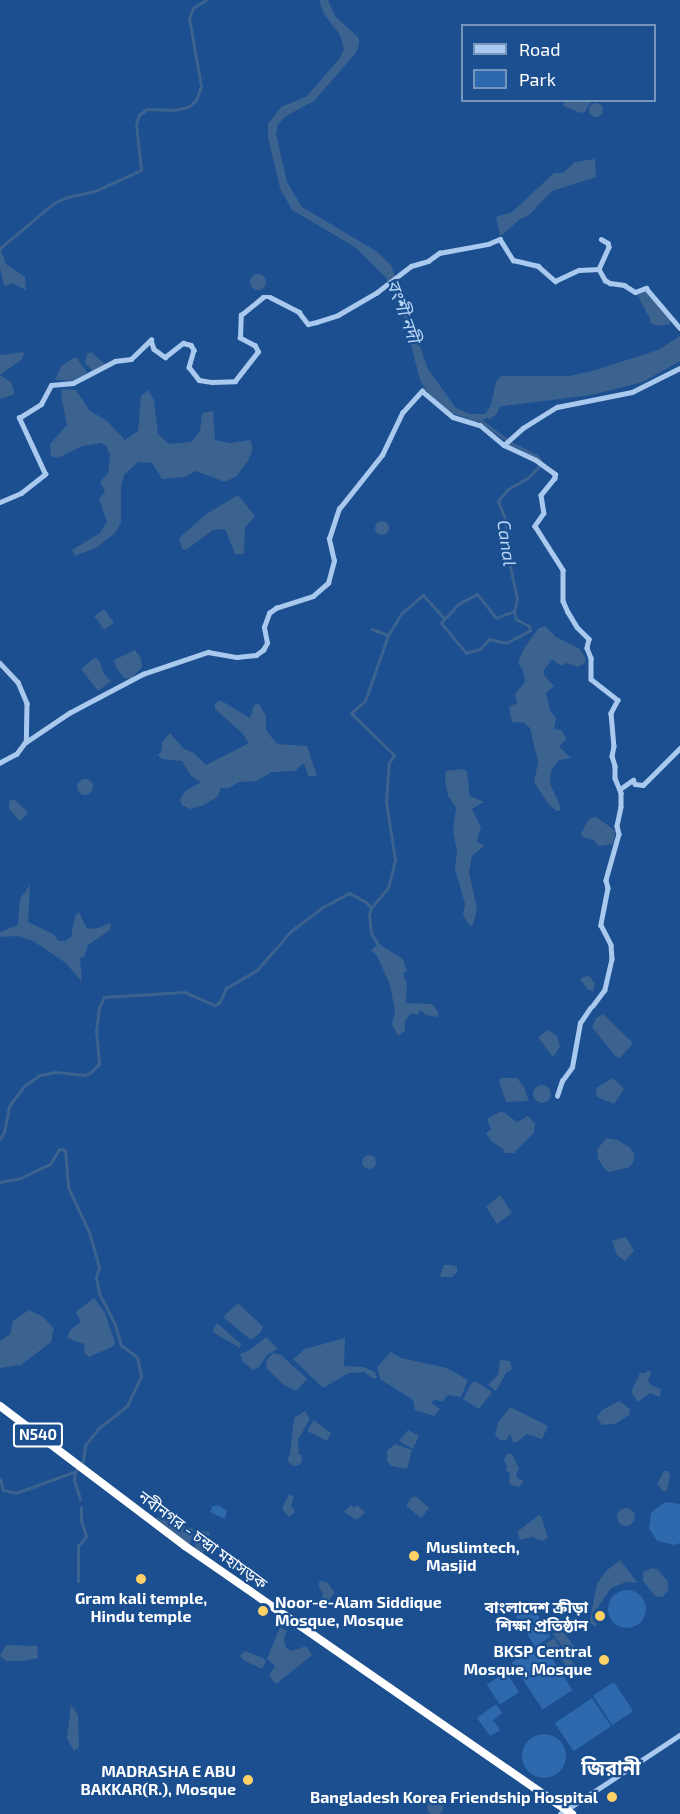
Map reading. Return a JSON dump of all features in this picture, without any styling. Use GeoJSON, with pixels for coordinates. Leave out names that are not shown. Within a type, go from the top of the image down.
{"type":"FeatureCollection","features":[{"type":"Feature","properties":{"kind":"highway","name":"নবীনগর - চন্দ্রা মহাসড়ক"},"geometry":{"type":"LineString","coordinates":[[0,1408],[246,1590],[566,1813]]}},
{"type":"Feature","properties":{"kind":"street"},"geometry":{"type":"LineString","coordinates":[[599,269],[609,247],[608,243],[601,238]]}},
{"type":"Feature","properties":{"kind":"street"},"geometry":{"type":"LineString","coordinates":[[0,502],[21,493],[45,474],[19,420],[40,404],[51,385],[73,383],[115,361],[131,359],[151,340],[154,349],[165,357],[183,343],[191,345],[194,350],[189,367],[200,380],[235,381],[258,352],[255,346],[240,338],[241,315],[262,297],[270,297],[299,312],[307,323],[310,323],[338,315],[380,289],[411,266],[428,261],[439,253],[488,244],[500,239],[513,260],[538,266],[555,281],[579,270],[599,269]]}},
{"type":"Feature","properties":{"kind":"street"},"geometry":{"type":"LineString","coordinates":[[599,269],[610,284],[624,285],[635,292],[646,288],[680,327]]}},
{"type":"Feature","properties":{"kind":"street"},"geometry":{"type":"LineString","coordinates":[[504,445],[557,407],[632,392],[680,368]]}},
{"type":"Feature","properties":{"kind":"street"},"geometry":{"type":"LineString","coordinates":[[0,763],[17,754],[26,742],[63,720],[69,713],[142,674],[208,652],[237,657],[256,655],[263,650],[267,643],[264,627],[269,613],[276,608],[313,596],[328,583],[334,561],[329,539],[339,509],[382,455],[402,413],[417,395],[422,392],[453,417],[480,425],[504,445],[536,460],[555,474],[555,478],[542,495],[544,513],[536,526],[563,570],[563,601],[568,612],[577,627],[589,639],[587,648],[591,658],[591,679],[618,700],[610,713],[615,778],[622,800],[617,826],[619,834],[607,876],[608,888],[601,925],[611,945],[612,959],[605,990],[580,1023],[570,1070],[562,1081],[557,1096]]}},
{"type":"Feature","properties":{"kind":"street"},"geometry":{"type":"LineString","coordinates":[[0,663],[17,681],[26,699],[26,742]]}},
{"type":"Feature","properties":{"kind":"street"},"geometry":{"type":"LineString","coordinates":[[620,789],[631,781],[643,785],[680,748]]}},
{"type":"Feature","properties":{"kind":"street"},"geometry":{"type":"LineString","coordinates":[[566,1813],[680,1735]]}},
{"type":"Feature","properties":{"kind":"green space"},"geometry":{"type":"Polygon","coordinates":[[[665,1502],[680,1504],[680,1543],[675,1545],[657,1541],[649,1528],[651,1513],[665,1502]]]}},
{"type":"Feature","properties":{"kind":"green space"},"geometry":{"type":"Polygon","coordinates":[[[218,1505],[227,1511],[225,1519],[210,1512],[213,1506],[218,1505]]]}},
{"type":"Feature","properties":{"kind":"green space"},"geometry":{"type":"Polygon","coordinates":[[[627,1590],[640,1596],[646,1609],[640,1622],[627,1628],[614,1622],[608,1609],[614,1596],[627,1590]]]}},
{"type":"Feature","properties":{"kind":"green space"},"geometry":{"type":"Polygon","coordinates":[[[532,1606],[551,1637],[535,1647],[516,1616],[532,1606]]]}},
{"type":"Feature","properties":{"kind":"green space"},"geometry":{"type":"Polygon","coordinates":[[[542,1643],[572,1690],[542,1710],[512,1663],[542,1643]]]}},
{"type":"Feature","properties":{"kind":"green space"},"geometry":{"type":"Polygon","coordinates":[[[506,1672],[519,1692],[500,1705],[487,1685],[506,1672]]]}},
{"type":"Feature","properties":{"kind":"green space"},"geometry":{"type":"Polygon","coordinates":[[[614,1682],[633,1711],[612,1725],[593,1696],[614,1682]]]}},
{"type":"Feature","properties":{"kind":"green space"},"geometry":{"type":"Polygon","coordinates":[[[592,1698],[611,1726],[574,1751],[555,1723],[592,1698]]]}},
{"type":"Feature","properties":{"kind":"green space"},"geometry":{"type":"Polygon","coordinates":[[[496,1704],[502,1713],[493,1720],[500,1730],[490,1736],[477,1718],[496,1704]]]}},
{"type":"Feature","properties":{"kind":"green space"},"geometry":{"type":"Polygon","coordinates":[[[544,1734],[559,1741],[566,1756],[559,1771],[544,1778],[529,1771],[522,1756],[529,1741],[544,1734]]]}},
{"type":"Feature","properties":{"kind":"water"},"geometry":{"type":"Polygon","coordinates":[[[319,0],[328,0],[335,16],[359,38],[359,45],[355,54],[314,101],[286,116],[278,124],[276,134],[287,182],[302,207],[376,251],[391,265],[428,369],[456,408],[470,414],[485,414],[491,405],[496,382],[501,376],[569,376],[592,371],[658,350],[680,336],[680,361],[643,382],[591,395],[497,407],[490,417],[477,422],[449,412],[428,393],[420,380],[404,317],[386,278],[355,247],[292,210],[280,188],[268,137],[268,124],[281,107],[307,96],[340,58],[344,49],[340,35],[324,14],[319,0]]]}},
{"type":"Feature","properties":{"kind":"water"},"geometry":{"type":"Polygon","coordinates":[[[564,102],[590,102],[585,112],[581,113],[563,106],[564,102]]]}},
{"type":"Feature","properties":{"kind":"water"},"geometry":{"type":"Polygon","coordinates":[[[596,103],[601,105],[603,110],[601,115],[596,117],[591,115],[589,110],[591,105],[596,103]]]}},
{"type":"Feature","properties":{"kind":"water"},"geometry":{"type":"Polygon","coordinates":[[[595,159],[596,177],[552,191],[529,215],[519,220],[501,236],[496,217],[512,212],[554,173],[563,173],[575,162],[595,159]]]}},
{"type":"Feature","properties":{"kind":"water"},"geometry":{"type":"Polygon","coordinates":[[[0,247],[6,264],[25,277],[26,290],[11,283],[4,285],[0,267],[0,247]]]}},
{"type":"Feature","properties":{"kind":"water"},"geometry":{"type":"Polygon","coordinates":[[[255,274],[261,274],[266,282],[264,288],[255,290],[250,285],[250,279],[255,274]]]}},
{"type":"Feature","properties":{"kind":"water"},"geometry":{"type":"Polygon","coordinates":[[[645,291],[662,309],[671,321],[670,324],[658,326],[650,323],[637,294],[645,291]]]}},
{"type":"Feature","properties":{"kind":"water"},"geometry":{"type":"Polygon","coordinates":[[[25,352],[21,360],[0,375],[0,355],[25,352]]]}},
{"type":"Feature","properties":{"kind":"water"},"geometry":{"type":"Polygon","coordinates":[[[91,352],[105,364],[93,371],[85,363],[87,354],[91,352]]]}},
{"type":"Feature","properties":{"kind":"water"},"geometry":{"type":"Polygon","coordinates":[[[76,357],[87,372],[72,381],[55,380],[62,365],[76,357]]]}},
{"type":"Feature","properties":{"kind":"water"},"geometry":{"type":"Polygon","coordinates":[[[0,375],[11,382],[15,394],[0,399],[0,375]]]}},
{"type":"Feature","properties":{"kind":"water"},"geometry":{"type":"Polygon","coordinates":[[[62,389],[76,390],[90,411],[106,420],[125,440],[138,431],[141,396],[148,390],[154,400],[158,434],[169,444],[191,442],[200,431],[202,413],[213,411],[215,440],[230,443],[250,440],[253,448],[249,459],[237,476],[225,482],[196,471],[185,477],[162,479],[152,463],[138,462],[124,475],[121,488],[121,522],[115,533],[96,548],[75,556],[72,550],[100,533],[107,522],[99,499],[105,491],[100,482],[108,473],[110,455],[106,446],[101,443],[82,446],[58,458],[51,456],[50,444],[67,425],[61,395],[62,389]]]}},
{"type":"Feature","properties":{"kind":"water"},"geometry":{"type":"Polygon","coordinates":[[[238,495],[255,516],[245,528],[244,554],[235,554],[225,529],[213,530],[186,550],[182,549],[179,538],[205,515],[238,495]]]}},
{"type":"Feature","properties":{"kind":"water"},"geometry":{"type":"Polygon","coordinates":[[[379,521],[385,521],[389,528],[385,535],[379,535],[375,531],[375,525],[379,521]]]}},
{"type":"Feature","properties":{"kind":"water"},"geometry":{"type":"Polygon","coordinates":[[[104,609],[114,623],[104,630],[94,616],[104,609]]]}},
{"type":"Feature","properties":{"kind":"water"},"geometry":{"type":"Polygon","coordinates":[[[545,626],[556,637],[580,649],[586,659],[584,664],[578,667],[566,663],[561,666],[552,659],[544,670],[544,675],[554,686],[546,693],[550,711],[556,718],[554,729],[562,730],[566,739],[559,747],[571,758],[559,760],[551,771],[550,784],[560,805],[560,811],[549,805],[534,782],[538,762],[530,728],[524,723],[512,722],[509,707],[517,703],[515,694],[525,682],[523,671],[518,663],[523,650],[538,629],[545,626]]]}},
{"type":"Feature","properties":{"kind":"water"},"geometry":{"type":"Polygon","coordinates":[[[135,650],[141,658],[142,667],[132,678],[125,679],[116,668],[114,660],[135,650]]]}},
{"type":"Feature","properties":{"kind":"water"},"geometry":{"type":"Polygon","coordinates":[[[94,658],[99,660],[104,674],[111,681],[98,691],[81,669],[94,658]]]}},
{"type":"Feature","properties":{"kind":"water"},"geometry":{"type":"Polygon","coordinates":[[[220,700],[250,718],[254,705],[259,704],[266,716],[266,730],[272,738],[278,744],[307,746],[317,776],[308,776],[305,765],[302,764],[295,771],[272,772],[256,781],[239,782],[229,788],[221,788],[217,797],[204,805],[190,809],[182,805],[180,800],[185,791],[201,782],[191,776],[182,761],[162,759],[158,755],[162,750],[162,742],[170,733],[184,749],[194,753],[206,765],[249,743],[242,733],[215,709],[215,704],[220,700]]]}},
{"type":"Feature","properties":{"kind":"water"},"geometry":{"type":"Polygon","coordinates":[[[463,769],[467,771],[470,796],[484,802],[472,809],[481,827],[477,841],[484,846],[472,856],[469,872],[477,909],[473,925],[470,926],[463,915],[465,904],[455,869],[457,851],[453,831],[456,808],[448,796],[445,780],[446,771],[463,769]]]}},
{"type":"Feature","properties":{"kind":"water"},"geometry":{"type":"Polygon","coordinates":[[[82,779],[88,779],[93,787],[91,793],[82,795],[77,790],[77,784],[82,779]]]}},
{"type":"Feature","properties":{"kind":"water"},"geometry":{"type":"Polygon","coordinates":[[[14,799],[28,813],[20,821],[9,809],[9,801],[14,799]]]}},
{"type":"Feature","properties":{"kind":"water"},"geometry":{"type":"Polygon","coordinates":[[[596,817],[616,831],[613,844],[598,846],[595,841],[581,834],[590,818],[596,817]]]}},
{"type":"Feature","properties":{"kind":"water"},"geometry":{"type":"Polygon","coordinates":[[[30,885],[28,922],[53,934],[59,941],[65,941],[71,937],[75,916],[79,912],[87,929],[111,923],[110,930],[88,945],[84,957],[80,958],[82,982],[66,963],[33,941],[18,936],[0,937],[0,932],[18,925],[20,899],[30,885]]]}},
{"type":"Feature","properties":{"kind":"water"},"geometry":{"type":"Polygon","coordinates":[[[379,944],[403,959],[407,971],[403,974],[407,983],[406,1003],[432,1004],[439,1013],[437,1017],[426,1015],[420,1010],[418,1015],[411,1013],[405,1021],[405,1031],[398,1036],[392,1024],[395,1012],[390,985],[377,956],[371,950],[379,944]]]}},
{"type":"Feature","properties":{"kind":"water"},"geometry":{"type":"Polygon","coordinates":[[[589,975],[595,984],[593,991],[588,990],[580,979],[589,975]]]}},
{"type":"Feature","properties":{"kind":"water"},"geometry":{"type":"Polygon","coordinates":[[[603,1014],[633,1043],[620,1058],[615,1056],[592,1027],[596,1018],[603,1014]]]}},
{"type":"Feature","properties":{"kind":"water"},"geometry":{"type":"Polygon","coordinates":[[[548,1030],[557,1036],[560,1046],[552,1056],[538,1037],[548,1030]]]}},
{"type":"Feature","properties":{"kind":"water"},"geometry":{"type":"Polygon","coordinates":[[[501,1078],[517,1078],[524,1087],[529,1101],[506,1102],[499,1081],[501,1078]]]}},
{"type":"Feature","properties":{"kind":"water"},"geometry":{"type":"Polygon","coordinates":[[[613,1078],[624,1089],[614,1104],[597,1097],[596,1088],[613,1078]]]}},
{"type":"Feature","properties":{"kind":"water"},"geometry":{"type":"Polygon","coordinates":[[[538,1085],[546,1085],[551,1090],[549,1101],[538,1103],[533,1098],[533,1090],[538,1085]]]}},
{"type":"Feature","properties":{"kind":"water"},"geometry":{"type":"Polygon","coordinates":[[[502,1111],[517,1122],[528,1116],[535,1124],[534,1133],[514,1153],[505,1153],[491,1141],[486,1133],[491,1129],[487,1119],[502,1111]]]}},
{"type":"Feature","properties":{"kind":"water"},"geometry":{"type":"Polygon","coordinates":[[[606,1138],[618,1140],[634,1153],[634,1161],[630,1167],[609,1172],[604,1168],[598,1159],[597,1150],[606,1138]]]}},
{"type":"Feature","properties":{"kind":"water"},"geometry":{"type":"Polygon","coordinates":[[[369,1155],[374,1157],[376,1162],[374,1167],[369,1169],[364,1167],[362,1162],[364,1157],[369,1155]]]}},
{"type":"Feature","properties":{"kind":"water"},"geometry":{"type":"Polygon","coordinates":[[[500,1195],[512,1213],[497,1224],[486,1207],[500,1195]]]}},
{"type":"Feature","properties":{"kind":"water"},"geometry":{"type":"Polygon","coordinates":[[[626,1237],[634,1251],[625,1261],[617,1255],[612,1241],[626,1237]]]}},
{"type":"Feature","properties":{"kind":"water"},"geometry":{"type":"Polygon","coordinates":[[[444,1265],[457,1267],[457,1272],[452,1277],[440,1277],[444,1265]]]}},
{"type":"Feature","properties":{"kind":"water"},"geometry":{"type":"Polygon","coordinates":[[[94,1298],[105,1313],[115,1342],[114,1346],[89,1357],[85,1354],[84,1344],[67,1338],[70,1330],[81,1322],[76,1312],[94,1298]]]}},
{"type":"Feature","properties":{"kind":"water"},"geometry":{"type":"Polygon","coordinates":[[[238,1303],[263,1327],[261,1332],[251,1340],[223,1317],[238,1303]]]}},
{"type":"Feature","properties":{"kind":"water"},"geometry":{"type":"Polygon","coordinates":[[[29,1310],[42,1316],[54,1328],[51,1342],[21,1365],[0,1368],[0,1341],[10,1334],[13,1321],[29,1310]]]}},
{"type":"Feature","properties":{"kind":"water"},"geometry":{"type":"Polygon","coordinates":[[[217,1323],[241,1344],[240,1348],[214,1333],[213,1330],[217,1323]]]}},
{"type":"Feature","properties":{"kind":"water"},"geometry":{"type":"Polygon","coordinates":[[[266,1337],[278,1349],[267,1355],[259,1367],[253,1370],[242,1361],[240,1354],[250,1350],[266,1337]]]}},
{"type":"Feature","properties":{"kind":"water"},"geometry":{"type":"Polygon","coordinates":[[[345,1338],[344,1366],[364,1367],[375,1372],[377,1377],[374,1379],[364,1372],[349,1373],[323,1388],[293,1359],[305,1349],[345,1338]]]}},
{"type":"Feature","properties":{"kind":"water"},"geometry":{"type":"Polygon","coordinates":[[[391,1352],[401,1358],[447,1368],[468,1380],[461,1397],[448,1395],[442,1402],[434,1399],[432,1403],[440,1409],[434,1416],[415,1410],[413,1400],[380,1379],[377,1367],[391,1352]]]}},
{"type":"Feature","properties":{"kind":"water"},"geometry":{"type":"Polygon","coordinates":[[[273,1353],[281,1355],[307,1379],[296,1391],[284,1385],[266,1368],[267,1360],[273,1353]]]}},
{"type":"Feature","properties":{"kind":"water"},"geometry":{"type":"Polygon","coordinates":[[[500,1360],[510,1361],[512,1369],[506,1373],[496,1391],[488,1385],[498,1375],[500,1360]]]}},
{"type":"Feature","properties":{"kind":"water"},"geometry":{"type":"Polygon","coordinates":[[[648,1370],[651,1373],[648,1380],[651,1385],[661,1389],[660,1397],[650,1393],[638,1402],[631,1392],[640,1373],[646,1373],[648,1370]]]}},
{"type":"Feature","properties":{"kind":"water"},"geometry":{"type":"Polygon","coordinates":[[[472,1382],[477,1382],[492,1392],[479,1409],[463,1399],[472,1382]]]}},
{"type":"Feature","properties":{"kind":"water"},"geometry":{"type":"Polygon","coordinates":[[[619,1401],[630,1409],[629,1415],[615,1424],[602,1425],[597,1417],[602,1410],[619,1401]]]}},
{"type":"Feature","properties":{"kind":"water"},"geometry":{"type":"Polygon","coordinates":[[[510,1407],[548,1426],[542,1439],[527,1434],[517,1442],[513,1442],[510,1434],[506,1440],[500,1440],[495,1435],[498,1423],[510,1407]]]}},
{"type":"Feature","properties":{"kind":"water"},"geometry":{"type":"Polygon","coordinates":[[[305,1411],[310,1419],[298,1440],[299,1452],[290,1453],[294,1418],[305,1411]]]}},
{"type":"Feature","properties":{"kind":"water"},"geometry":{"type":"Polygon","coordinates":[[[314,1420],[331,1433],[327,1441],[307,1431],[314,1420]]]}},
{"type":"Feature","properties":{"kind":"water"},"geometry":{"type":"Polygon","coordinates":[[[408,1430],[419,1436],[413,1449],[399,1441],[408,1430]]]}},
{"type":"Feature","properties":{"kind":"water"},"geometry":{"type":"Polygon","coordinates":[[[395,1444],[412,1450],[407,1469],[391,1466],[387,1461],[387,1451],[395,1444]]]}},
{"type":"Feature","properties":{"kind":"water"},"geometry":{"type":"Polygon","coordinates":[[[295,1452],[300,1454],[302,1459],[300,1464],[295,1466],[290,1464],[288,1459],[290,1454],[295,1452]]]}},
{"type":"Feature","properties":{"kind":"water"},"geometry":{"type":"Polygon","coordinates":[[[507,1454],[512,1454],[519,1469],[516,1474],[518,1479],[524,1480],[519,1487],[509,1482],[510,1473],[506,1470],[504,1460],[507,1454]]]}},
{"type":"Feature","properties":{"kind":"water"},"geometry":{"type":"Polygon","coordinates":[[[664,1471],[668,1471],[670,1476],[667,1490],[664,1492],[657,1484],[664,1471]]]}},
{"type":"Feature","properties":{"kind":"water"},"geometry":{"type":"Polygon","coordinates":[[[289,1494],[294,1497],[291,1506],[295,1512],[289,1517],[282,1509],[289,1494]]]}},
{"type":"Feature","properties":{"kind":"water"},"geometry":{"type":"Polygon","coordinates":[[[416,1496],[429,1508],[421,1518],[406,1506],[411,1498],[416,1496]]]}},
{"type":"Feature","properties":{"kind":"water"},"geometry":{"type":"Polygon","coordinates":[[[351,1505],[354,1508],[357,1505],[365,1512],[357,1520],[344,1512],[351,1505]]]}},
{"type":"Feature","properties":{"kind":"water"},"geometry":{"type":"Polygon","coordinates":[[[626,1508],[632,1511],[635,1517],[632,1523],[626,1526],[620,1523],[617,1517],[620,1511],[626,1508]]]}},
{"type":"Feature","properties":{"kind":"water"},"geometry":{"type":"Polygon","coordinates":[[[171,1510],[176,1524],[194,1529],[190,1545],[156,1518],[171,1510]]]}},
{"type":"Feature","properties":{"kind":"water"},"geometry":{"type":"Polygon","coordinates":[[[539,1515],[548,1538],[542,1541],[532,1537],[520,1540],[517,1532],[539,1515]]]}},
{"type":"Feature","properties":{"kind":"water"},"geometry":{"type":"Polygon","coordinates":[[[197,1530],[210,1532],[204,1553],[195,1548],[197,1530]]]}},
{"type":"Feature","properties":{"kind":"water"},"geometry":{"type":"Polygon","coordinates":[[[620,1560],[638,1583],[626,1582],[611,1588],[598,1607],[596,1627],[591,1624],[590,1620],[597,1584],[606,1571],[620,1560]]]}},
{"type":"Feature","properties":{"kind":"water"},"geometry":{"type":"Polygon","coordinates":[[[652,1568],[657,1569],[668,1581],[668,1590],[663,1597],[655,1596],[643,1581],[643,1572],[652,1568]]]}},
{"type":"Feature","properties":{"kind":"water"},"geometry":{"type":"Polygon","coordinates":[[[320,1581],[327,1582],[335,1593],[325,1604],[321,1601],[323,1593],[318,1585],[320,1581]]]}},
{"type":"Feature","properties":{"kind":"water"},"geometry":{"type":"Polygon","coordinates":[[[280,1627],[287,1631],[284,1638],[286,1648],[292,1651],[306,1646],[312,1655],[276,1684],[269,1675],[275,1666],[267,1659],[280,1627]]]}},
{"type":"Feature","properties":{"kind":"water"},"geometry":{"type":"Polygon","coordinates":[[[561,1629],[579,1653],[570,1659],[576,1667],[569,1671],[562,1660],[569,1656],[553,1634],[561,1629]]]}},
{"type":"Feature","properties":{"kind":"water"},"geometry":{"type":"Polygon","coordinates":[[[554,1638],[564,1653],[554,1660],[544,1645],[554,1638]]]}},
{"type":"Feature","properties":{"kind":"water"},"geometry":{"type":"Polygon","coordinates":[[[6,1645],[37,1646],[38,1658],[6,1661],[0,1656],[6,1645]]]}},
{"type":"Feature","properties":{"kind":"water"},"geometry":{"type":"Polygon","coordinates":[[[245,1651],[266,1661],[262,1669],[243,1660],[240,1656],[245,1651]]]}},
{"type":"Feature","properties":{"kind":"water"},"geometry":{"type":"Polygon","coordinates":[[[71,1705],[78,1715],[79,1747],[74,1751],[67,1738],[71,1705]]]}},
{"type":"Feature","properties":{"kind":"water"},"geometry":{"type":"Polygon","coordinates":[[[435,1799],[441,1801],[443,1807],[441,1813],[435,1815],[429,1813],[427,1807],[429,1801],[435,1799]]]}},
{"type":"Feature","properties":{"kind":"waterway"},"geometry":{"type":"LineString","coordinates":[[0,248],[54,203],[67,197],[95,191],[141,170],[136,124],[139,115],[147,109],[174,110],[188,107],[196,100],[201,86],[189,18],[193,8],[206,0]]}},
{"type":"Feature","properties":{"kind":"waterway","name":"বংশী নদী"},"geometry":{"type":"LineString","coordinates":[[408,311],[413,327]]}},
{"type":"Feature","properties":{"kind":"waterway","name":"বংশী নদী"},"geometry":{"type":"LineString","coordinates":[[489,417],[495,413],[499,404]]}},
{"type":"Feature","properties":{"kind":"waterway","name":"Canal"},"geometry":{"type":"LineString","coordinates":[[480,420],[511,443],[538,457],[542,463],[529,477],[508,489],[498,501],[506,522],[505,543],[517,599],[514,611],[496,618],[477,594],[458,604],[441,623],[466,653],[480,649],[489,639],[506,643],[530,630],[529,626],[516,619],[514,611]]}},
{"type":"Feature","properties":{"kind":"waterway"},"geometry":{"type":"LineString","coordinates":[[378,945],[371,933],[369,915],[371,908],[388,888],[395,860],[386,802],[389,763],[394,755],[351,713],[365,701],[388,635],[402,613],[423,595],[444,618]]}},
{"type":"Feature","properties":{"kind":"waterway"},"geometry":{"type":"LineString","coordinates":[[372,629],[388,635]]}},
{"type":"Feature","properties":{"kind":"waterway"},"geometry":{"type":"LineString","coordinates":[[0,1139],[4,1132],[9,1106],[25,1085],[40,1075],[56,1072],[84,1075],[90,1073],[99,1064],[96,1032],[99,1008],[104,997],[184,992],[215,1005],[219,1003],[226,988],[256,971],[291,931],[323,907],[349,893],[366,902],[371,908]]}},
{"type":"Feature","properties":{"kind":"waterway"},"geometry":{"type":"LineString","coordinates":[[0,1182],[20,1178],[50,1164],[59,1149],[65,1150],[68,1187],[89,1232],[99,1267],[96,1277],[99,1293],[114,1322],[121,1345],[137,1357],[141,1376],[127,1406],[98,1429],[85,1445],[83,1461],[76,1471],[16,1493],[3,1490],[0,1479]]}},
{"type":"Feature","properties":{"kind":"waterway"},"geometry":{"type":"LineString","coordinates":[[75,1472],[74,1480],[80,1499]]}},
{"type":"Feature","properties":{"kind":"waterway"},"geometry":{"type":"LineString","coordinates":[[78,1581],[78,1546],[86,1536],[81,1521],[81,1507]]}},
{"type":"Feature","properties":{"kind":"place","name":"Muslimtech, Masjid"},"geometry":{"type":"Point","coordinates":[414,1556]}},
{"type":"Feature","properties":{"kind":"place","name":"Gram kali temple, Hindu temple"},"geometry":{"type":"Point","coordinates":[141,1579]}},
{"type":"Feature","properties":{"kind":"place","name":"Noor-e-Alam Siddique Mosque, Mosque"},"geometry":{"type":"Point","coordinates":[263,1611]}},
{"type":"Feature","properties":{"kind":"place","name":"বাংলাদেশ ক্রীড়া শিক্ষা প্রতিষ্ঠান"},"geometry":{"type":"Point","coordinates":[600,1616]}},
{"type":"Feature","properties":{"kind":"place","name":"BKSP Central Mosque, Mosque"},"geometry":{"type":"Point","coordinates":[604,1660]}},
{"type":"Feature","properties":{"kind":"place","name":"MADRASHA E ABU BAKKAR(R.), Mosque"},"geometry":{"type":"Point","coordinates":[248,1780]}},
{"type":"Feature","properties":{"kind":"place","name":"Bangladesh Korea Friendship Hospital"},"geometry":{"type":"Point","coordinates":[612,1797]}},
{"type":"Feature","properties":{"kind":"district","name":"জিরানী"},"geometry":{"type":"Point","coordinates":[611,1767]}}]}
